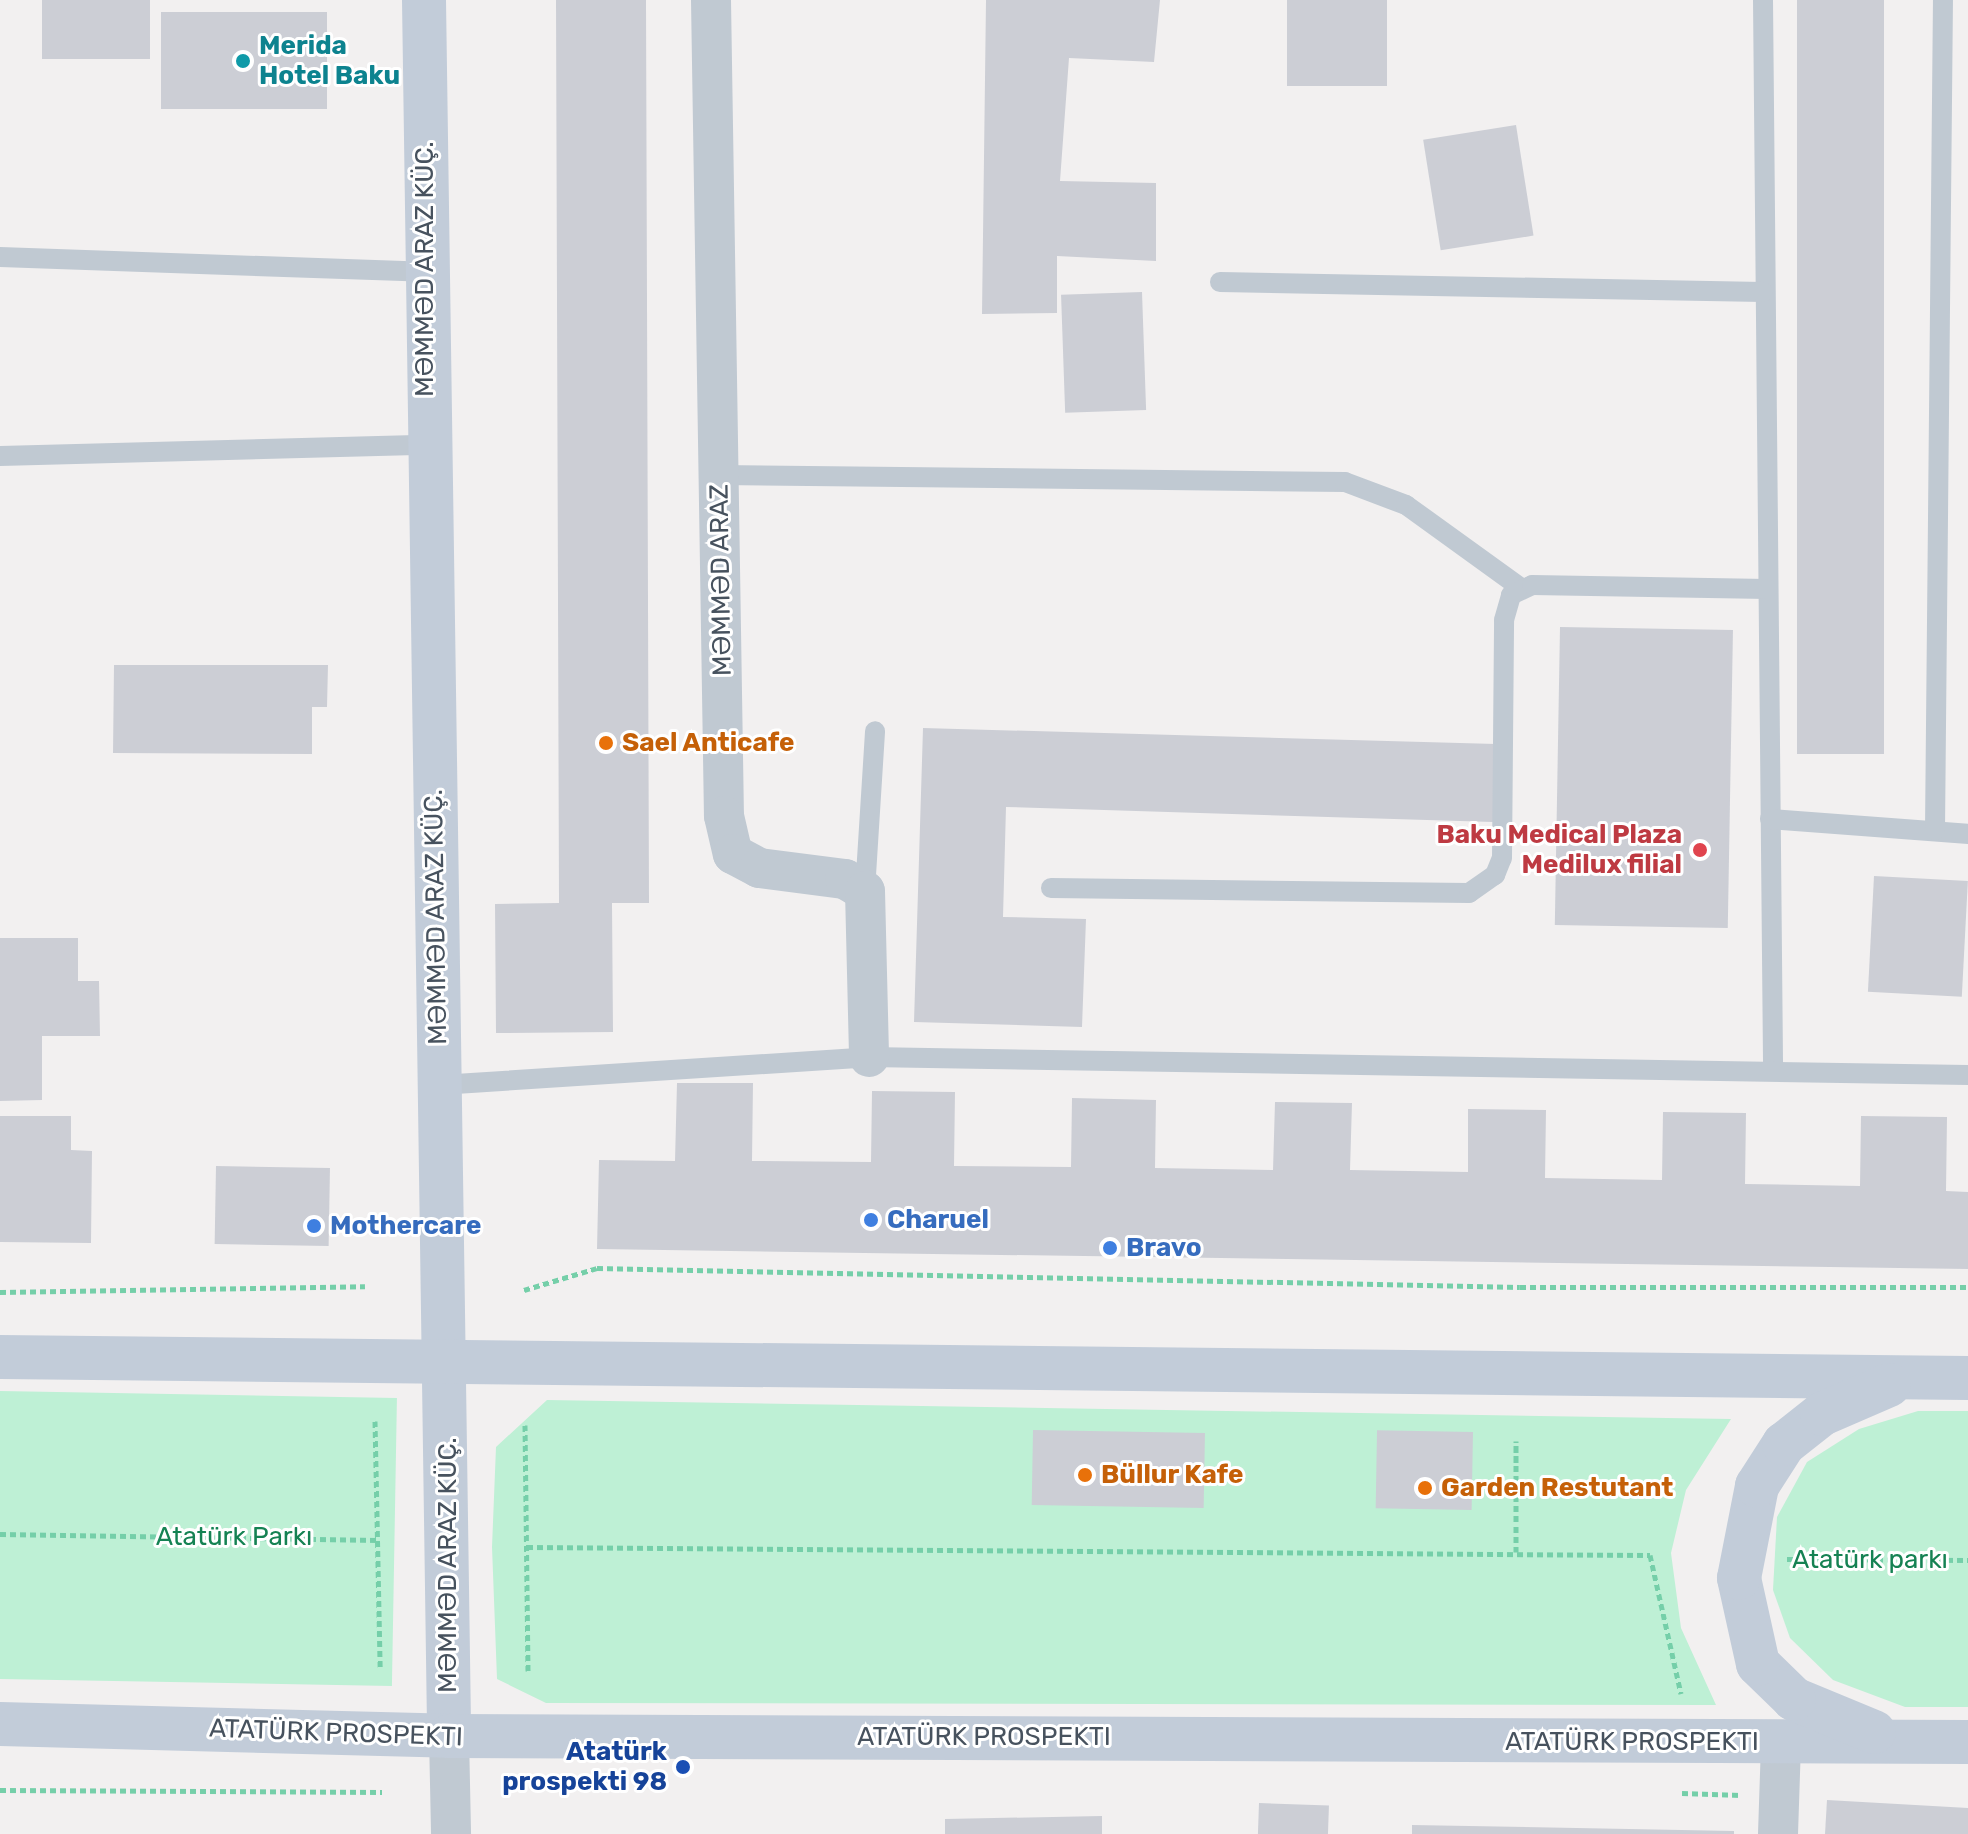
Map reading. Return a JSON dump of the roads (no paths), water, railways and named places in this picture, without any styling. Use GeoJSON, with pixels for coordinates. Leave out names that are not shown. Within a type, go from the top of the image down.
{"type":"FeatureCollection","features":[{"type":"Feature","properties":{"kind":"main road","name":"MƏMMƏD ARAZ KÜÇ."},"geometry":{"type":"LineString","coordinates":[[424,0],[426,445],[445,1363],[449,1736]]}},
{"type":"Feature","properties":{"kind":"main road"},"geometry":{"type":"LineString","coordinates":[[0,1357],[1968,1378]]}},
{"type":"Feature","properties":{"kind":"main road"},"geometry":{"type":"LineString","coordinates":[[1781,1742],[1758,1664],[1739,1578],[1757,1486],[1784,1444],[1822,1414],[1906,1378]]}},
{"type":"Feature","properties":{"kind":"main road"},"geometry":{"type":"LineString","coordinates":[[1758,1664],[1794,1699],[1828,1718],[1907,1742]]}},
{"type":"Feature","properties":{"kind":"main road","name":"ATATÜRK PROSPEKTI"},"geometry":{"type":"LineString","coordinates":[[0,1724],[449,1736],[1968,1742]]}},
{"type":"Feature","properties":{"kind":"street","name":"MƏMMƏD ARAZ"},"geometry":{"type":"LineString","coordinates":[[711,0],[724,816],[733,854],[759,868],[845,879],[865,891]]}},
{"type":"Feature","properties":{"kind":"street"},"geometry":{"type":"LineString","coordinates":[[865,891],[869,1057]]}},
{"type":"Feature","properties":{"kind":"street","name":"MƏMMƏD ARAZ KÜÇ."},"geometry":{"type":"LineString","coordinates":[[449,1736],[451,1834]]}},
{"type":"Feature","properties":{"kind":"street"},"geometry":{"type":"LineString","coordinates":[[1778,1815],[1781,1742]]}},
{"type":"Feature","properties":{"kind":"lane"},"geometry":{"type":"LineString","coordinates":[[1763,0],[1763,292],[1773,1070]]}},
{"type":"Feature","properties":{"kind":"lane"},"geometry":{"type":"LineString","coordinates":[[1935,830],[1943,0]]}},
{"type":"Feature","properties":{"kind":"lane"},"geometry":{"type":"LineString","coordinates":[[0,257],[425,272]]}},
{"type":"Feature","properties":{"kind":"lane"},"geometry":{"type":"LineString","coordinates":[[1220,282],[1763,292]]}},
{"type":"Feature","properties":{"kind":"lane"},"geometry":{"type":"LineString","coordinates":[[0,456],[426,445]]}},
{"type":"Feature","properties":{"kind":"lane"},"geometry":{"type":"LineString","coordinates":[[719,475],[1345,482],[1406,505],[1521,588]]}},
{"type":"Feature","properties":{"kind":"lane"},"geometry":{"type":"LineString","coordinates":[[1051,888],[1456,896],[1485,885],[1502,858],[1504,620],[1511,595],[1521,588],[1767,589]]}},
{"type":"Feature","properties":{"kind":"lane"},"geometry":{"type":"LineString","coordinates":[[865,891],[875,731]]}},
{"type":"Feature","properties":{"kind":"lane"},"geometry":{"type":"LineString","coordinates":[[1770,819],[1968,834]]}},
{"type":"Feature","properties":{"kind":"lane"},"geometry":{"type":"LineString","coordinates":[[440,1085],[869,1057],[1968,1075]]}},
{"type":"Feature","properties":{"kind":"place","name":"Merida Hotel Baku"},"geometry":{"type":"Point","coordinates":[243,61]}},
{"type":"Feature","properties":{"kind":"place","name":"Sael Anticafe"},"geometry":{"type":"Point","coordinates":[606,743]}},
{"type":"Feature","properties":{"kind":"place","name":"Baku Medical Plaza Medilux filial"},"geometry":{"type":"Point","coordinates":[1700,850]}},
{"type":"Feature","properties":{"kind":"place","name":"Charuel"},"geometry":{"type":"Point","coordinates":[871,1220]}},
{"type":"Feature","properties":{"kind":"place","name":"Mothercare"},"geometry":{"type":"Point","coordinates":[314,1226]}},
{"type":"Feature","properties":{"kind":"place","name":"Bravo"},"geometry":{"type":"Point","coordinates":[1110,1248]}},
{"type":"Feature","properties":{"kind":"place","name":"Büllur Kafe"},"geometry":{"type":"Point","coordinates":[1085,1475]}},
{"type":"Feature","properties":{"kind":"place","name":"Garden Restutant"},"geometry":{"type":"Point","coordinates":[1425,1488]}},
{"type":"Feature","properties":{"kind":"place","name":"Atatürk prospekti 98"},"geometry":{"type":"Point","coordinates":[683,1767]}},
{"type":"Feature","properties":{"kind":"park label","name":"Atatürk Parkı"},"geometry":{"type":"Point","coordinates":[234,1537]}},
{"type":"Feature","properties":{"kind":"park label","name":"Atatürk parkı"},"geometry":{"type":"Point","coordinates":[1870,1560]}}]}
